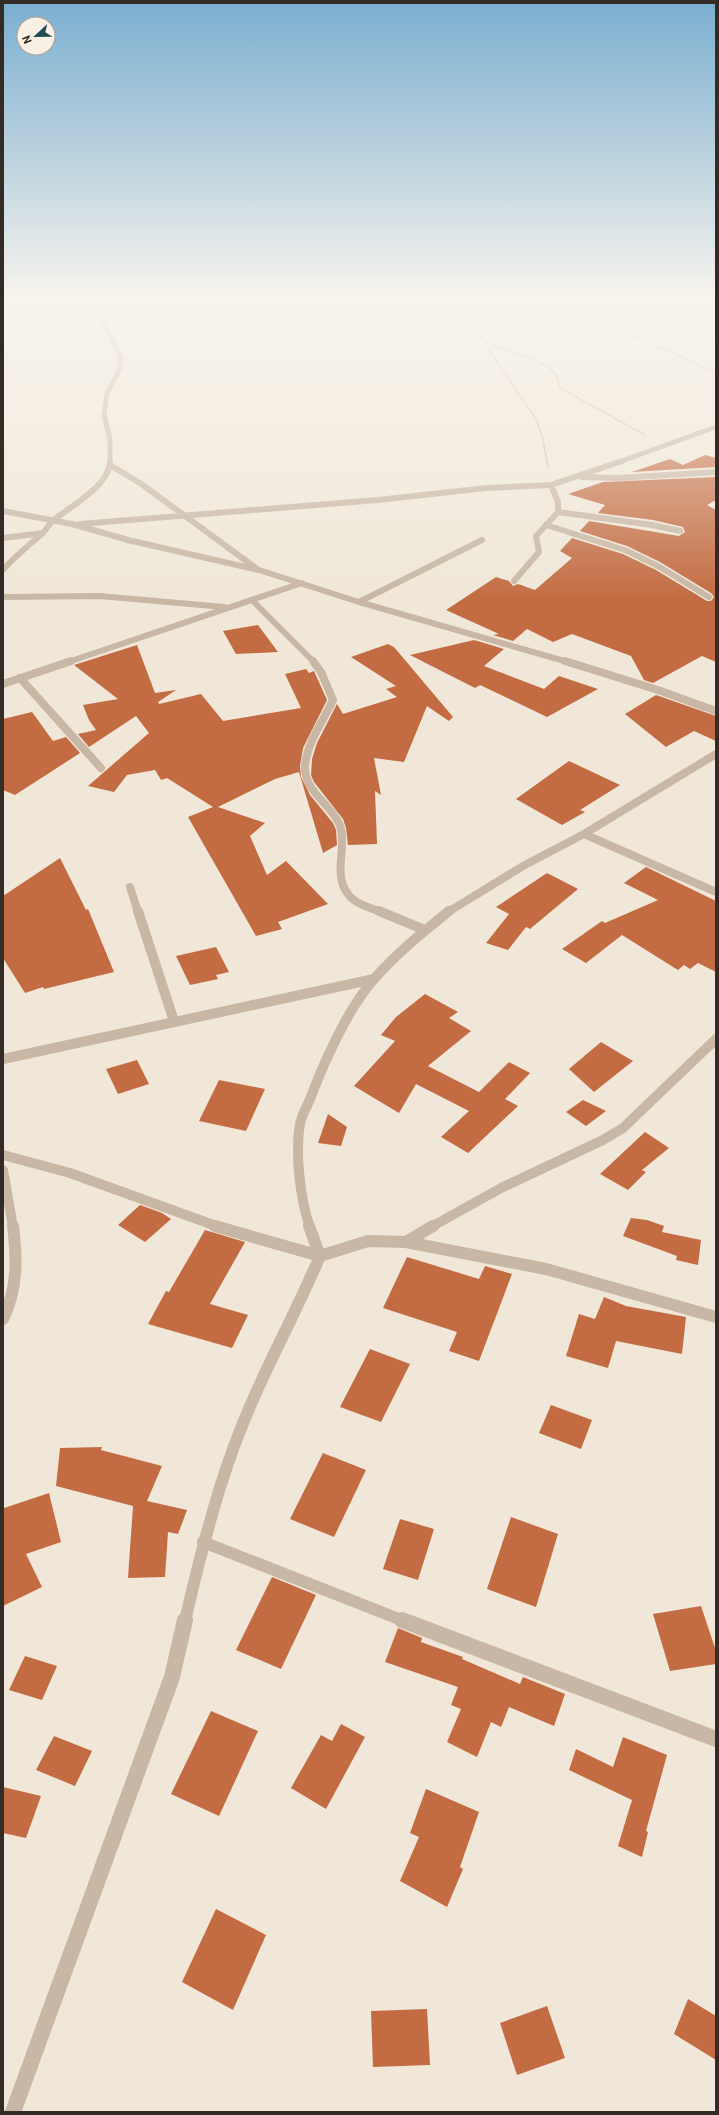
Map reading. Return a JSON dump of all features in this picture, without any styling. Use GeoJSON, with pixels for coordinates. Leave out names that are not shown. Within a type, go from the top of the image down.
{"type":"FeatureCollection","features":[{"type":"Feature","properties":{"kind":"street"},"geometry":{"type":"LineString","coordinates":[[3,570],[16,555],[43,533],[52,521],[93,490],[103,479],[110,465],[110,440],[104,415],[106,401]]}},
{"type":"Feature","properties":{"kind":"street"},"geometry":{"type":"LineString","coordinates":[[72,524],[347,503],[486,488],[551,485],[667,446],[716,427]]}},
{"type":"Feature","properties":{"kind":"street"},"geometry":{"type":"LineString","coordinates":[[110,465],[140,483],[259,570]]}},
{"type":"Feature","properties":{"kind":"street"},"geometry":{"type":"LineString","coordinates":[[578,476],[618,478],[716,472]]}},
{"type":"Feature","properties":{"kind":"street"},"geometry":{"type":"LineString","coordinates":[[514,581],[539,552],[536,536],[558,512],[558,502],[551,485]]}},
{"type":"Feature","properties":{"kind":"street"},"geometry":{"type":"LineString","coordinates":[[3,511],[72,524],[128,540],[259,570],[359,602],[562,660],[658,690],[716,711]]}},
{"type":"Feature","properties":{"kind":"street"},"geometry":{"type":"LineString","coordinates":[[558,512],[652,525],[680,531]]}},
{"type":"Feature","properties":{"kind":"street"},"geometry":{"type":"LineString","coordinates":[[546,525],[593,538],[625,550],[709,597]]}},
{"type":"Feature","properties":{"kind":"street"},"geometry":{"type":"LineString","coordinates":[[3,538],[43,533]]}},
{"type":"Feature","properties":{"kind":"street"},"geometry":{"type":"LineString","coordinates":[[359,602],[482,540]]}},
{"type":"Feature","properties":{"kind":"street"},"geometry":{"type":"LineString","coordinates":[[3,684],[302,583]]}},
{"type":"Feature","properties":{"kind":"street"},"geometry":{"type":"LineString","coordinates":[[3,597],[100,596],[228,607]]}},
{"type":"Feature","properties":{"kind":"street"},"geometry":{"type":"LineString","coordinates":[[252,600],[286,637],[311,658],[321,672],[332,696],[333,700],[322,726],[308,751],[305,769],[310,782],[341,827],[343,851],[341,885],[347,895],[356,902],[425,930]]}},
{"type":"Feature","properties":{"kind":"street"},"geometry":{"type":"LineString","coordinates":[[20,678],[101,768]]}},
{"type":"Feature","properties":{"kind":"street"},"geometry":{"type":"LineString","coordinates":[[13,2112],[172,1677],[204,1542],[232,1451],[280,1340],[304,1294],[320,1256],[306,1216],[299,1170],[300,1124],[320,1073],[347,1020],[374,979],[425,930],[455,907],[584,834],[716,754]]}},
{"type":"Feature","properties":{"kind":"street"},"geometry":{"type":"LineString","coordinates":[[584,834],[716,892]]}},
{"type":"Feature","properties":{"kind":"street"},"geometry":{"type":"LineString","coordinates":[[130,887],[174,1021]]}},
{"type":"Feature","properties":{"kind":"street"},"geometry":{"type":"LineString","coordinates":[[3,1059],[374,979]]}},
{"type":"Feature","properties":{"kind":"street"},"geometry":{"type":"LineString","coordinates":[[406,1242],[457,1211],[501,1188],[603,1140],[623,1128],[716,1038]]}},
{"type":"Feature","properties":{"kind":"street"},"geometry":{"type":"LineString","coordinates":[[3,1155],[70,1173],[209,1224],[320,1256],[368,1240],[406,1242],[546,1269],[716,1317]]}},
{"type":"Feature","properties":{"kind":"street"},"geometry":{"type":"LineString","coordinates":[[3,1170],[14,1234],[16,1280],[8,1312],[3,1319]]}},
{"type":"Feature","properties":{"kind":"street"},"geometry":{"type":"LineString","coordinates":[[204,1542],[506,1661],[716,1739]]}},
{"type":"Feature","properties":{"kind":"path"},"geometry":{"type":"LineString","coordinates":[[524,401],[536,419],[543,439],[551,485]]}},
{"type":"Feature","properties":{"kind":"path"},"geometry":{"type":"LineString","coordinates":[[585,401],[667,446]]}},
{"type":"Feature","properties":{"kind":"building"},"geometry":{"type":"Polygon","coordinates":[[[705,455],[716,458],[716,467],[632,472],[670,459],[683,465],[705,455]]]}},
{"type":"Feature","properties":{"kind":"building"},"geometry":{"type":"Polygon","coordinates":[[[716,477],[716,500],[707,505],[716,510],[716,662],[702,656],[653,683],[644,680],[631,656],[572,634],[553,642],[527,629],[513,641],[493,635],[499,634],[446,610],[496,577],[509,581],[513,586],[518,584],[535,590],[572,558],[560,551],[572,538],[623,554],[656,570],[707,601],[711,601],[714,597],[711,593],[660,562],[627,546],[580,531],[589,521],[679,536],[685,532],[683,527],[653,520],[598,513],[605,505],[568,494],[603,482],[716,477]]]}},
{"type":"Feature","properties":{"kind":"building"},"geometry":{"type":"Polygon","coordinates":[[[258,625],[278,652],[236,654],[223,631],[258,625]]]}},
{"type":"Feature","properties":{"kind":"building"},"geometry":{"type":"Polygon","coordinates":[[[474,640],[504,649],[484,666],[544,689],[559,676],[598,689],[547,717],[480,685],[475,688],[410,655],[474,640]]]}},
{"type":"Feature","properties":{"kind":"building"},"geometry":{"type":"Polygon","coordinates":[[[388,644],[394,647],[453,717],[449,721],[427,706],[404,762],[374,758],[381,795],[375,791],[377,844],[348,845],[346,828],[343,819],[314,782],[311,775],[312,759],[317,743],[337,704],[343,714],[397,697],[386,689],[396,686],[351,657],[388,644]]]}},
{"type":"Feature","properties":{"kind":"building"},"geometry":{"type":"Polygon","coordinates":[[[137,645],[155,693],[176,690],[158,702],[159,704],[201,694],[223,721],[301,708],[285,674],[306,669],[309,673],[314,671],[327,700],[303,748],[300,766],[301,777],[310,795],[333,823],[336,830],[337,845],[323,853],[299,772],[275,779],[218,807],[265,823],[250,836],[267,875],[286,861],[328,904],[278,922],[282,929],[256,936],[188,817],[213,807],[167,778],[161,780],[155,770],[127,775],[114,792],[88,786],[149,733],[136,716],[89,747],[78,734],[96,730],[89,720],[83,705],[118,699],[74,665],[137,645]]]}},
{"type":"Feature","properties":{"kind":"building"},"geometry":{"type":"Polygon","coordinates":[[[656,695],[716,716],[716,741],[694,731],[666,747],[625,714],[656,695]]]}},
{"type":"Feature","properties":{"kind":"building"},"geometry":{"type":"Polygon","coordinates":[[[32,712],[53,741],[66,737],[80,753],[15,795],[3,790],[3,719],[32,712]]]}},
{"type":"Feature","properties":{"kind":"building"},"geometry":{"type":"Polygon","coordinates":[[[569,761],[620,785],[580,810],[585,812],[562,825],[516,799],[569,761]]]}},
{"type":"Feature","properties":{"kind":"building"},"geometry":{"type":"Polygon","coordinates":[[[60,858],[86,910],[88,909],[114,972],[44,989],[43,987],[25,993],[3,958],[3,896],[60,858]]]}},
{"type":"Feature","properties":{"kind":"building"},"geometry":{"type":"Polygon","coordinates":[[[646,867],[716,901],[716,972],[698,963],[690,969],[684,965],[678,970],[622,935],[586,963],[562,949],[602,921],[605,923],[658,900],[624,883],[646,867]]]}},
{"type":"Feature","properties":{"kind":"building"},"geometry":{"type":"Polygon","coordinates":[[[547,873],[578,889],[530,929],[526,927],[508,950],[486,943],[509,914],[496,907],[547,873]]]}},
{"type":"Feature","properties":{"kind":"building"},"geometry":{"type":"Polygon","coordinates":[[[216,947],[229,972],[216,975],[218,979],[190,985],[176,956],[216,947]]]}},
{"type":"Feature","properties":{"kind":"building"},"geometry":{"type":"Polygon","coordinates":[[[425,994],[458,1012],[449,1018],[471,1031],[428,1066],[479,1092],[509,1062],[530,1073],[505,1099],[518,1106],[468,1153],[441,1137],[469,1111],[416,1084],[399,1113],[354,1086],[395,1041],[381,1035],[396,1017],[425,994]]]}},
{"type":"Feature","properties":{"kind":"building"},"geometry":{"type":"Polygon","coordinates":[[[601,1042],[633,1061],[594,1092],[569,1069],[601,1042]]]}},
{"type":"Feature","properties":{"kind":"building"},"geometry":{"type":"Polygon","coordinates":[[[137,1060],[149,1084],[118,1094],[106,1069],[137,1060]]]}},
{"type":"Feature","properties":{"kind":"building"},"geometry":{"type":"Polygon","coordinates":[[[219,1080],[265,1089],[246,1131],[199,1121],[219,1080]]]}},
{"type":"Feature","properties":{"kind":"building"},"geometry":{"type":"Polygon","coordinates":[[[583,1100],[606,1111],[586,1126],[566,1112],[583,1100]]]}},
{"type":"Feature","properties":{"kind":"building"},"geometry":{"type":"Polygon","coordinates":[[[328,1114],[347,1127],[341,1146],[318,1143],[328,1114]]]}},
{"type":"Feature","properties":{"kind":"building"},"geometry":{"type":"Polygon","coordinates":[[[645,1132],[669,1148],[642,1170],[646,1172],[628,1190],[600,1174],[645,1132]]]}},
{"type":"Feature","properties":{"kind":"building"},"geometry":{"type":"Polygon","coordinates":[[[140,1205],[162,1213],[171,1219],[145,1242],[118,1225],[140,1205]]]}},
{"type":"Feature","properties":{"kind":"building"},"geometry":{"type":"Polygon","coordinates":[[[631,1218],[647,1220],[664,1226],[662,1232],[701,1240],[698,1265],[676,1260],[677,1256],[623,1236],[631,1218]]]}},
{"type":"Feature","properties":{"kind":"building"},"geometry":{"type":"Polygon","coordinates":[[[205,1230],[245,1242],[210,1304],[248,1315],[232,1348],[148,1324],[166,1291],[169,1292],[205,1230]]]}},
{"type":"Feature","properties":{"kind":"building"},"geometry":{"type":"Polygon","coordinates":[[[407,1257],[479,1279],[485,1266],[512,1274],[479,1361],[449,1351],[457,1332],[383,1308],[407,1257]]]}},
{"type":"Feature","properties":{"kind":"building"},"geometry":{"type":"Polygon","coordinates":[[[604,1297],[626,1306],[686,1317],[682,1354],[616,1341],[608,1368],[566,1356],[579,1314],[595,1319],[604,1297]]]}},
{"type":"Feature","properties":{"kind":"building"},"geometry":{"type":"Polygon","coordinates":[[[370,1349],[410,1364],[381,1422],[340,1407],[370,1349]]]}},
{"type":"Feature","properties":{"kind":"building"},"geometry":{"type":"Polygon","coordinates":[[[551,1405],[592,1420],[581,1449],[539,1433],[551,1405]]]}},
{"type":"Feature","properties":{"kind":"building"},"geometry":{"type":"Polygon","coordinates":[[[102,1447],[101,1450],[162,1466],[147,1501],[187,1510],[178,1534],[168,1532],[165,1577],[128,1578],[133,1506],[56,1486],[60,1448],[102,1447]]]}},
{"type":"Feature","properties":{"kind":"building"},"geometry":{"type":"Polygon","coordinates":[[[323,1453],[366,1470],[334,1537],[290,1519],[323,1453]]]}},
{"type":"Feature","properties":{"kind":"building"},"geometry":{"type":"Polygon","coordinates":[[[49,1493],[61,1542],[26,1554],[42,1587],[3,1606],[3,1505],[4,1508],[49,1493]]]}},
{"type":"Feature","properties":{"kind":"building"},"geometry":{"type":"Polygon","coordinates":[[[511,1517],[558,1534],[536,1607],[487,1589],[511,1517]]]}},
{"type":"Feature","properties":{"kind":"building"},"geometry":{"type":"Polygon","coordinates":[[[400,1519],[434,1529],[418,1580],[383,1569],[400,1519]]]}},
{"type":"Feature","properties":{"kind":"building"},"geometry":{"type":"Polygon","coordinates":[[[272,1577],[316,1595],[281,1669],[236,1650],[272,1577]]]}},
{"type":"Feature","properties":{"kind":"building"},"geometry":{"type":"Polygon","coordinates":[[[701,1606],[716,1651],[716,1664],[670,1671],[653,1614],[701,1606]]]}},
{"type":"Feature","properties":{"kind":"building"},"geometry":{"type":"Polygon","coordinates":[[[398,1628],[422,1638],[421,1642],[463,1657],[462,1659],[520,1684],[523,1677],[565,1694],[554,1726],[509,1707],[501,1727],[491,1722],[477,1757],[447,1742],[461,1709],[451,1705],[458,1687],[385,1662],[398,1628]]]}},
{"type":"Feature","properties":{"kind":"building"},"geometry":{"type":"Polygon","coordinates":[[[25,1656],[57,1666],[42,1700],[9,1690],[25,1656]]]}},
{"type":"Feature","properties":{"kind":"building"},"geometry":{"type":"Polygon","coordinates":[[[211,1711],[258,1731],[219,1816],[171,1794],[211,1711]]]}},
{"type":"Feature","properties":{"kind":"building"},"geometry":{"type":"Polygon","coordinates":[[[341,1724],[365,1737],[326,1809],[291,1788],[321,1735],[332,1741],[341,1724]]]}},
{"type":"Feature","properties":{"kind":"building"},"geometry":{"type":"Polygon","coordinates":[[[54,1736],[92,1751],[75,1786],[36,1770],[54,1736]]]}},
{"type":"Feature","properties":{"kind":"building"},"geometry":{"type":"Polygon","coordinates":[[[623,1737],[667,1755],[646,1831],[648,1832],[642,1857],[618,1846],[632,1800],[569,1770],[576,1749],[613,1767],[623,1737]]]}},
{"type":"Feature","properties":{"kind":"building"},"geometry":{"type":"Polygon","coordinates":[[[3,1787],[41,1796],[26,1838],[3,1833],[3,1787]]]}},
{"type":"Feature","properties":{"kind":"building"},"geometry":{"type":"Polygon","coordinates":[[[426,1789],[479,1812],[460,1867],[463,1869],[447,1907],[400,1881],[419,1837],[410,1833],[426,1789]]]}},
{"type":"Feature","properties":{"kind":"building"},"geometry":{"type":"Polygon","coordinates":[[[216,1909],[266,1935],[233,2010],[182,1982],[216,1909]]]}},
{"type":"Feature","properties":{"kind":"building"},"geometry":{"type":"Polygon","coordinates":[[[688,1999],[716,2016],[716,2060],[674,2034],[688,1999]]]}},
{"type":"Feature","properties":{"kind":"building"},"geometry":{"type":"Polygon","coordinates":[[[547,2006],[565,2058],[517,2075],[500,2023],[547,2006]]]}},
{"type":"Feature","properties":{"kind":"building"},"geometry":{"type":"Polygon","coordinates":[[[427,2009],[430,2065],[373,2067],[371,2011],[427,2009]]]}}]}
